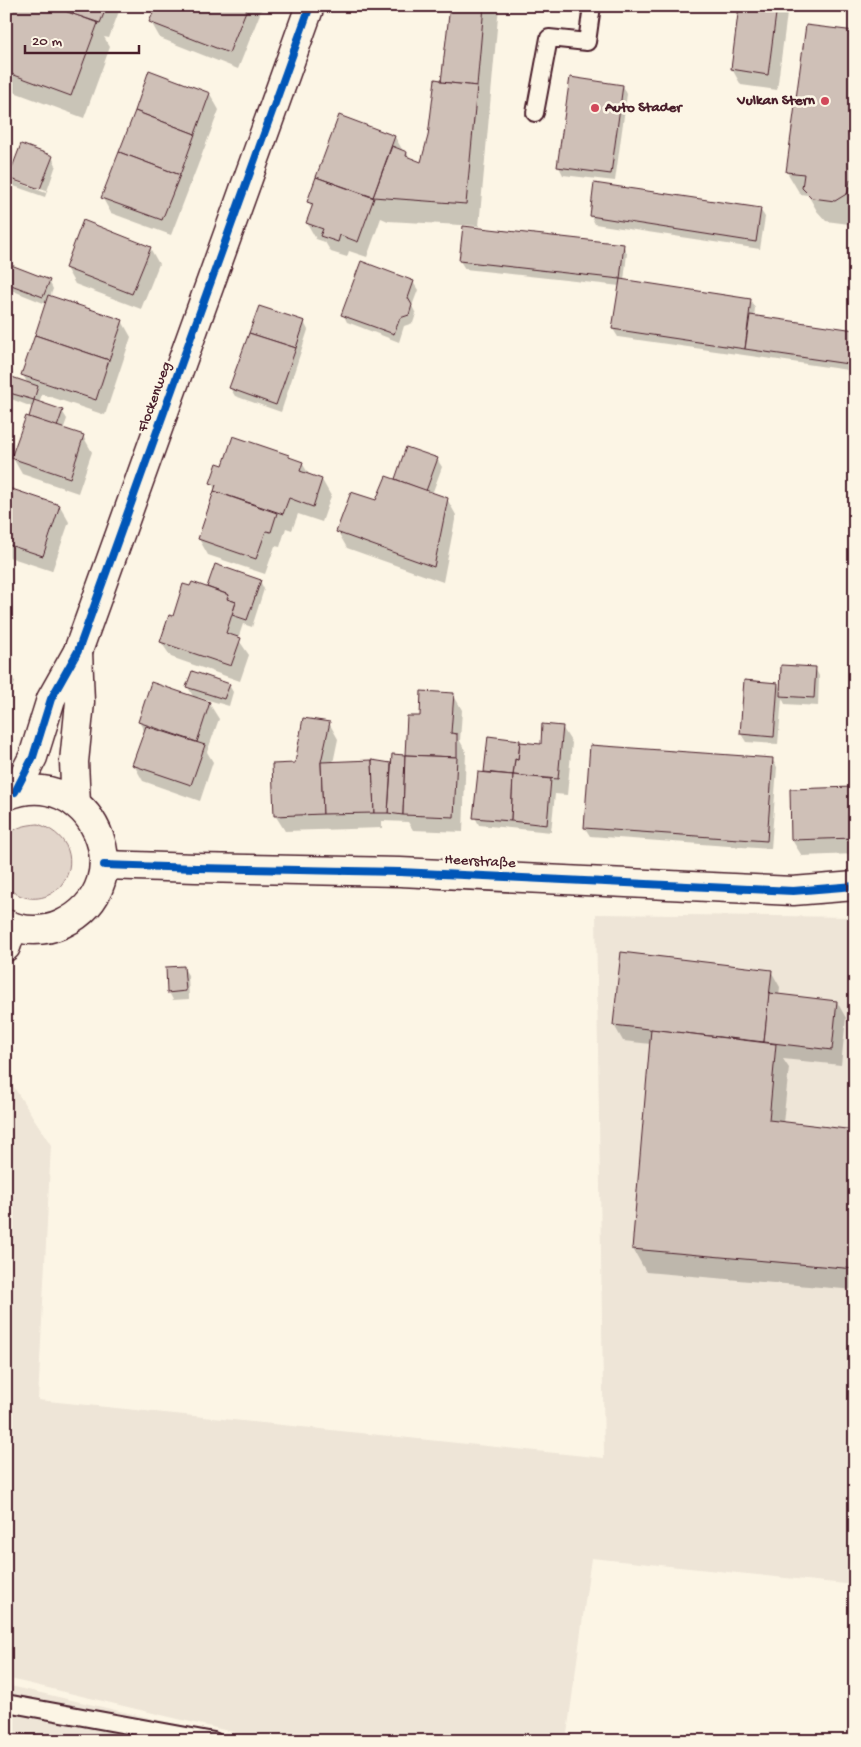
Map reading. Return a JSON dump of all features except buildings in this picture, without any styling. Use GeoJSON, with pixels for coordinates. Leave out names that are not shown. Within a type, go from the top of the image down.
{"type":"FeatureCollection","features":[{"type":"Feature","properties":{"kind":"street","name":"Flockenweg"},"geometry":{"type":"LineString","coordinates":[[10,794],[33,757],[51,698],[78,651],[310,6]]}},
{"type":"Feature","properties":{"kind":"street","name":"Flockenweg"},"geometry":{"type":"LineString","coordinates":[[76,804],[74,762],[80,702],[78,651]]}},
{"type":"Feature","properties":{"kind":"street"},"geometry":{"type":"LineString","coordinates":[[8,932],[54,927],[74,918],[89,904],[100,885],[104,865],[102,842],[92,821],[76,804],[57,794],[36,790],[10,794]]}},
{"type":"Feature","properties":{"kind":"street","name":"Heerstraße"},"geometry":{"type":"LineString","coordinates":[[104,865],[400,872],[793,891],[855,886]]}},
{"type":"Feature","properties":{"kind":"lane"},"geometry":{"type":"LineString","coordinates":[[535,113],[549,38],[587,42],[592,6]]}},
{"type":"Feature","properties":{"kind":"lane"},"geometry":{"type":"LineString","coordinates":[[6,1703],[214,1741]]}},
{"type":"Feature","properties":{"kind":"shaded area"},"geometry":{"type":"Polygon","coordinates":[[[38,824],[57,835],[67,849],[70,864],[65,879],[55,891],[41,898],[24,897],[6,887],[6,836],[13,830],[21,827],[38,824]]]}},
{"type":"Feature","properties":{"kind":"shaded area"},"geometry":{"type":"Polygon","coordinates":[[[596,914],[855,917],[855,1585],[591,1558],[566,1741],[270,1741],[6,1678],[6,1075],[51,1145],[38,1400],[604,1458],[596,914]]]}},
{"type":"Feature","properties":{"kind":"shaded area"},"geometry":{"type":"Polygon","coordinates":[[[6,1685],[211,1732],[244,1741],[6,1741],[6,1685]]]}},
{"type":"Feature","properties":{"kind":"cycle path"},"geometry":{"type":"LineString","coordinates":[[15,792],[33,757],[51,699],[78,651],[310,6]]}},
{"type":"Feature","properties":{"kind":"cycle path"},"geometry":{"type":"LineString","coordinates":[[104,865],[400,872],[793,891],[855,886]]}},
{"type":"Feature","properties":{"kind":"place","name":"Vulkan Stern"},"geometry":{"type":"Point","coordinates":[825,101]}},
{"type":"Feature","properties":{"kind":"place","name":"Auto Stader"},"geometry":{"type":"Point","coordinates":[595,108]}}]}
